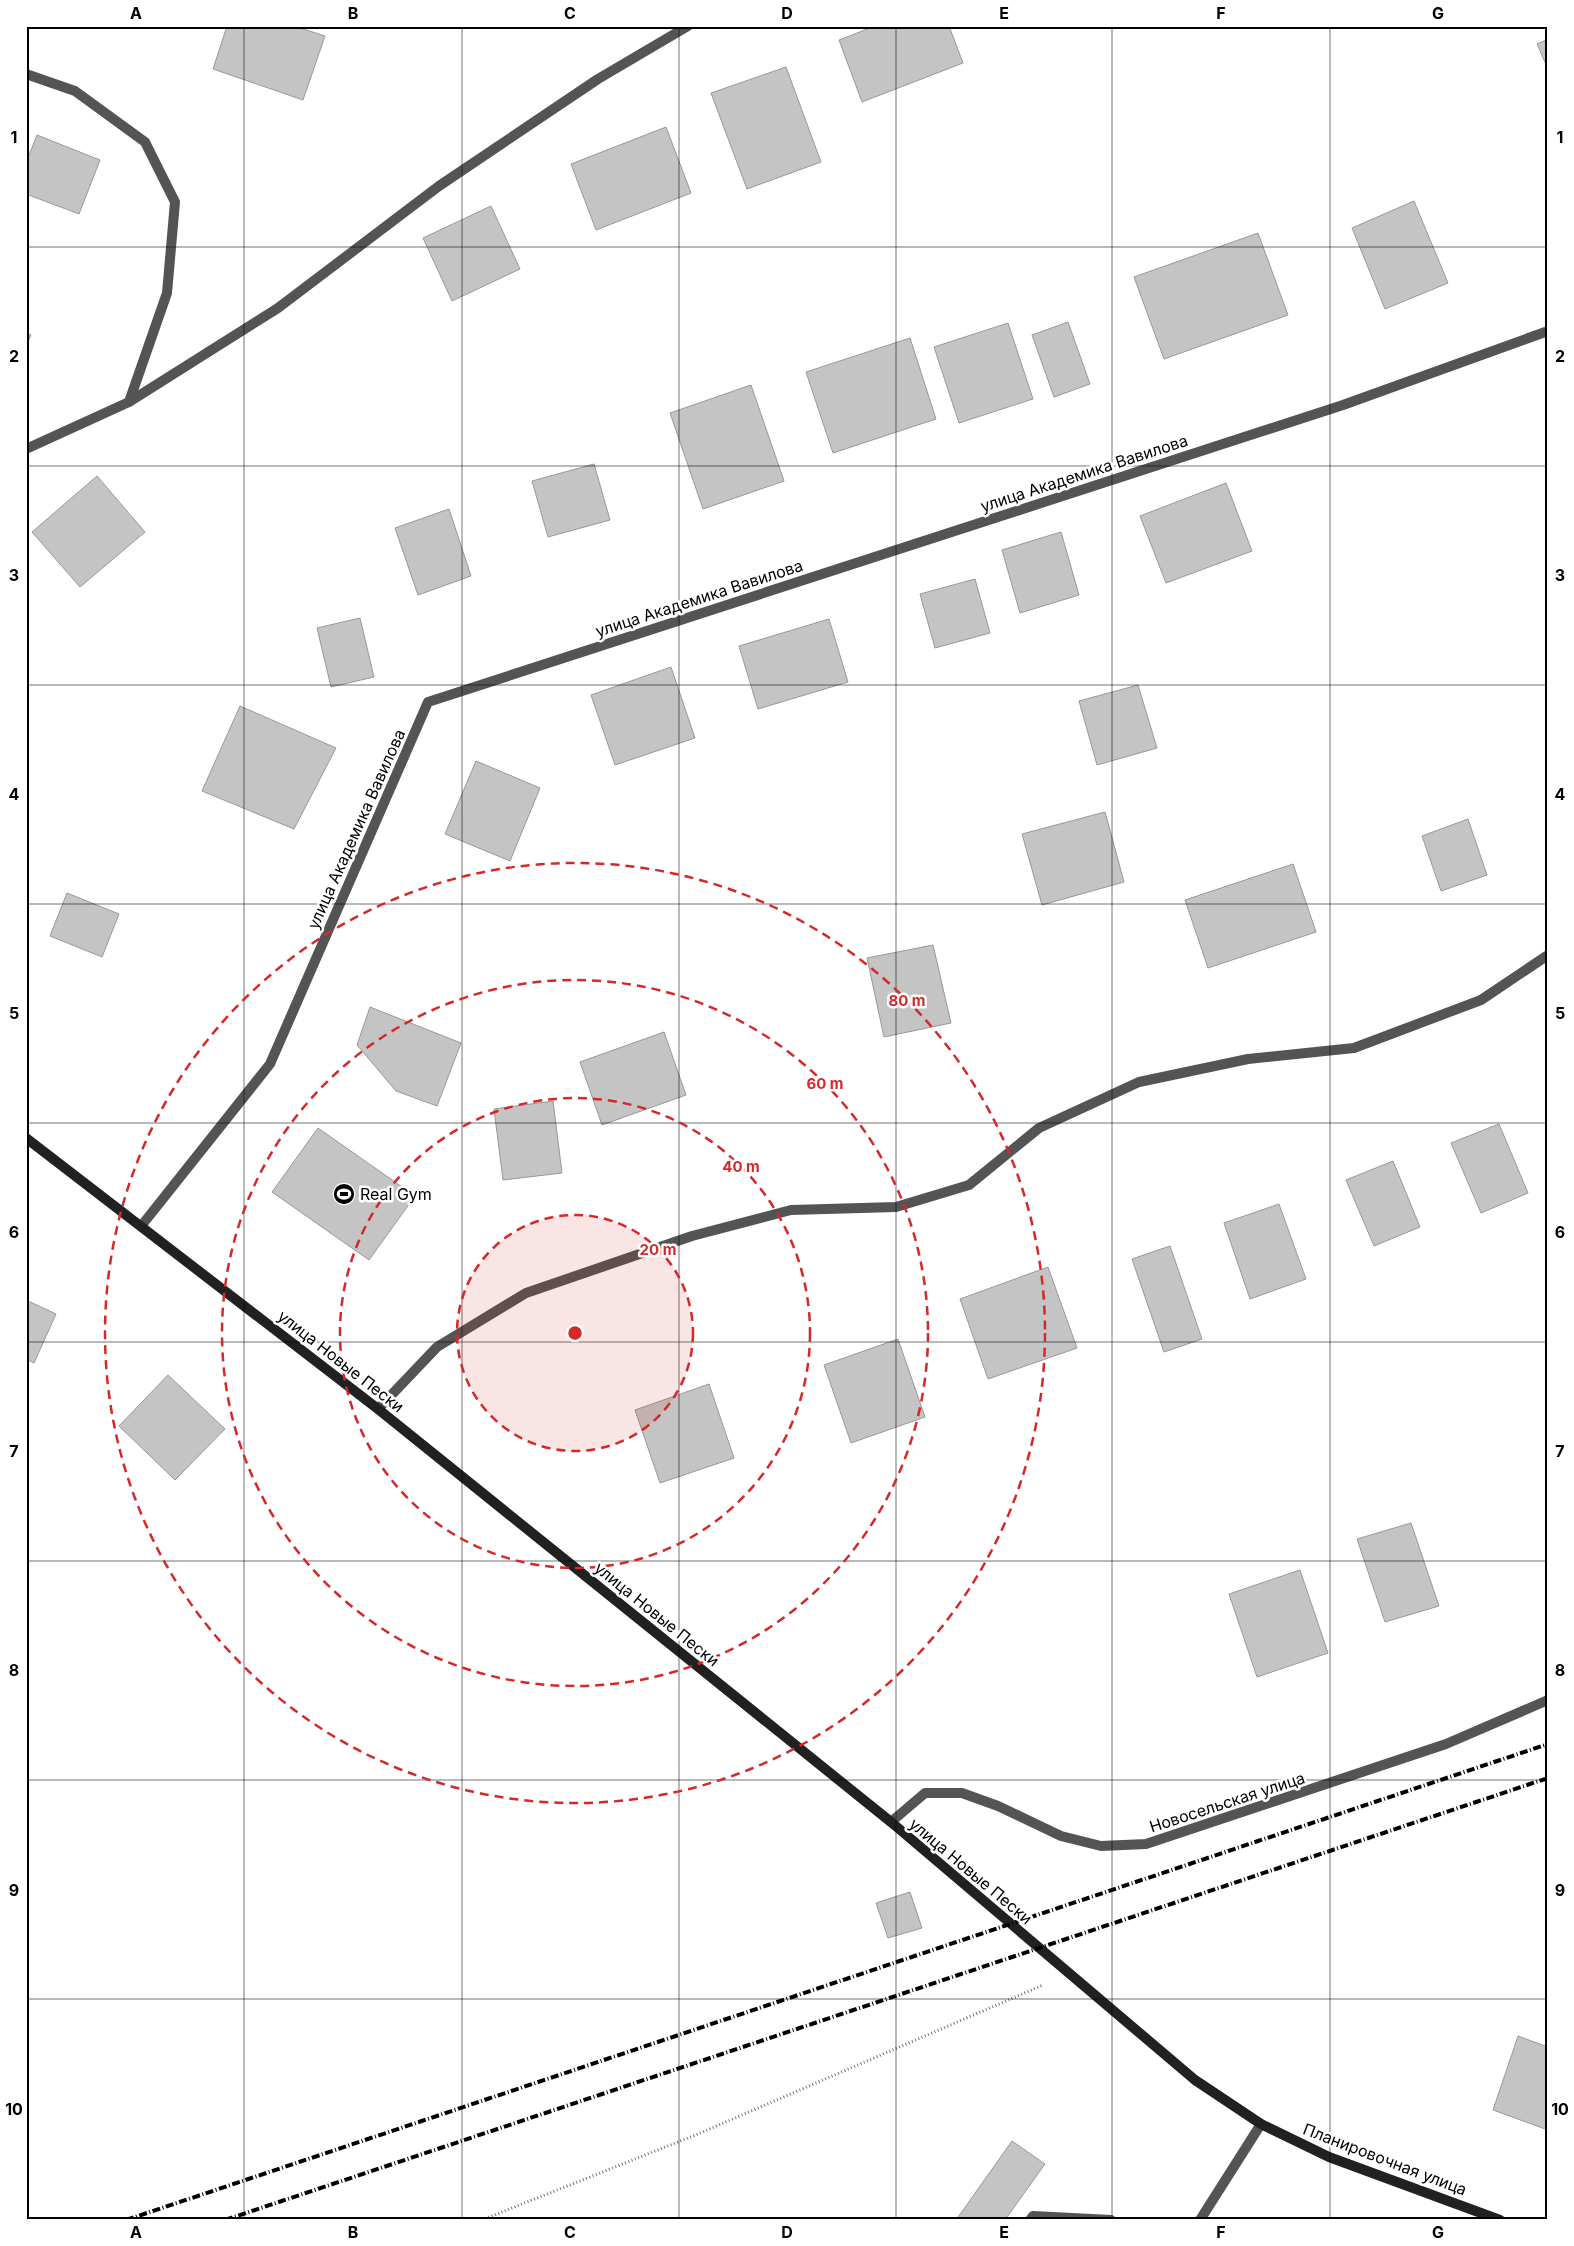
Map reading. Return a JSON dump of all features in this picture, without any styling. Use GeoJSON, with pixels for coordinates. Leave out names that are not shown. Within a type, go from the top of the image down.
{"type":"FeatureCollection","features":[{"type":"Feature","properties":{"kind":"main road","name":"улица Новые Пески"},"geometry":{"type":"LineString","coordinates":[[26,1138],[142,1225],[378,1409],[891,1822],[1195,2080],[1261,2124]]}},
{"type":"Feature","properties":{"kind":"main road","name":"Планировочная улица"},"geometry":{"type":"LineString","coordinates":[[1261,2124],[1329,2157],[1500,2220]]}},
{"type":"Feature","properties":{"kind":"street"},"geometry":{"type":"LineString","coordinates":[[26,449],[129,402],[278,308],[439,186],[590,84],[688,26]]}},
{"type":"Feature","properties":{"kind":"street"},"geometry":{"type":"LineString","coordinates":[[26,74],[75,91],[146,142],[175,202],[167,293],[129,402]]}},
{"type":"Feature","properties":{"kind":"street","name":"улица Академика Вавилова"},"geometry":{"type":"LineString","coordinates":[[142,1225],[270,1064],[428,702],[1343,405],[1548,331]]}},
{"type":"Feature","properties":{"kind":"street"},"geometry":{"type":"LineString","coordinates":[[378,1409],[437,1347],[526,1293],[692,1236],[791,1210],[896,1207],[969,1185],[1039,1128],[1139,1082],[1248,1059],[1354,1048],[1481,1000],[1548,955]]}},
{"type":"Feature","properties":{"kind":"street","name":"Новосельская улица"},"geometry":{"type":"LineString","coordinates":[[891,1822],[926,1793],[962,1793],[998,1806],[1061,1836],[1101,1846],[1146,1844],[1446,1744],[1548,1700]]}},
{"type":"Feature","properties":{"kind":"street"},"geometry":{"type":"LineString","coordinates":[[1200,2220],[1261,2124]]}},
{"type":"Feature","properties":{"kind":"street"},"geometry":{"type":"LineString","coordinates":[[1030,2220],[1033,2216],[1111,2220]]}},
{"type":"Feature","properties":{"kind":"path"},"geometry":{"type":"LineString","coordinates":[[482,2220],[698,2134],[1069,1974]]}},
{"type":"Feature","properties":{"kind":"building"},"geometry":{"type":"Polygon","coordinates":[[[227,26],[294,26],[325,36],[303,100],[213,69],[227,26]]]}},
{"type":"Feature","properties":{"kind":"building"},"geometry":{"type":"Polygon","coordinates":[[[875,26],[949,26],[963,63],[862,102],[839,40],[875,26]]]}},
{"type":"Feature","properties":{"kind":"building"},"geometry":{"type":"Polygon","coordinates":[[[1548,39],[1548,69],[1537,44],[1548,39]]]}},
{"type":"Feature","properties":{"kind":"building"},"geometry":{"type":"Polygon","coordinates":[[[786,67],[821,162],[747,189],[711,93],[786,67]]]}},
{"type":"Feature","properties":{"kind":"building"},"geometry":{"type":"Polygon","coordinates":[[[666,127],[691,193],[596,230],[571,164],[666,127]]]}},
{"type":"Feature","properties":{"kind":"building"},"geometry":{"type":"Polygon","coordinates":[[[37,135],[100,160],[79,214],[26,194],[26,163],[37,135]]]}},
{"type":"Feature","properties":{"kind":"building"},"geometry":{"type":"Polygon","coordinates":[[[1414,201],[1448,283],[1385,309],[1352,228],[1414,201]]]}},
{"type":"Feature","properties":{"kind":"building"},"geometry":{"type":"Polygon","coordinates":[[[491,206],[520,269],[452,301],[423,238],[491,206]]]}},
{"type":"Feature","properties":{"kind":"building"},"geometry":{"type":"Polygon","coordinates":[[[1258,233],[1288,315],[1164,359],[1134,277],[1258,233]]]}},
{"type":"Feature","properties":{"kind":"building"},"geometry":{"type":"Polygon","coordinates":[[[1068,322],[1090,384],[1054,397],[1032,335],[1068,322]]]}},
{"type":"Feature","properties":{"kind":"building"},"geometry":{"type":"Polygon","coordinates":[[[1008,323],[1033,399],[959,423],[934,347],[1008,323]]]}},
{"type":"Feature","properties":{"kind":"building"},"geometry":{"type":"Polygon","coordinates":[[[26,333],[31,335],[26,346],[26,333]]]}},
{"type":"Feature","properties":{"kind":"building"},"geometry":{"type":"Polygon","coordinates":[[[910,338],[936,419],[833,453],[806,372],[910,338]]]}},
{"type":"Feature","properties":{"kind":"building"},"geometry":{"type":"Polygon","coordinates":[[[751,385],[784,481],[703,509],[670,413],[751,385]]]}},
{"type":"Feature","properties":{"kind":"building"},"geometry":{"type":"Polygon","coordinates":[[[594,464],[610,520],[548,537],[532,481],[594,464]]]}},
{"type":"Feature","properties":{"kind":"building"},"geometry":{"type":"Polygon","coordinates":[[[97,476],[145,532],[80,587],[32,532],[97,476]]]}},
{"type":"Feature","properties":{"kind":"building"},"geometry":{"type":"Polygon","coordinates":[[[1226,483],[1252,551],[1166,583],[1140,516],[1226,483]]]}},
{"type":"Feature","properties":{"kind":"building"},"geometry":{"type":"Polygon","coordinates":[[[449,509],[471,576],[418,595],[395,528],[449,509]]]}},
{"type":"Feature","properties":{"kind":"building"},"geometry":{"type":"Polygon","coordinates":[[[1061,532],[1079,595],[1020,613],[1002,550],[1061,532]]]}},
{"type":"Feature","properties":{"kind":"building"},"geometry":{"type":"Polygon","coordinates":[[[975,579],[990,633],[935,648],[920,594],[975,579]]]}},
{"type":"Feature","properties":{"kind":"building"},"geometry":{"type":"Polygon","coordinates":[[[360,618],[374,677],[331,687],[317,628],[360,618]]]}},
{"type":"Feature","properties":{"kind":"building"},"geometry":{"type":"Polygon","coordinates":[[[829,619],[848,682],[758,709],[739,646],[829,619]]]}},
{"type":"Feature","properties":{"kind":"building"},"geometry":{"type":"Polygon","coordinates":[[[671,667],[695,738],[615,765],[591,695],[671,667]]]}},
{"type":"Feature","properties":{"kind":"building"},"geometry":{"type":"Polygon","coordinates":[[[1138,685],[1157,748],[1097,765],[1079,701],[1138,685]]]}},
{"type":"Feature","properties":{"kind":"building"},"geometry":{"type":"Polygon","coordinates":[[[240,706],[336,748],[294,829],[202,791],[240,706]]]}},
{"type":"Feature","properties":{"kind":"building"},"geometry":{"type":"Polygon","coordinates":[[[476,761],[540,788],[510,861],[445,834],[476,761]]]}},
{"type":"Feature","properties":{"kind":"building"},"geometry":{"type":"Polygon","coordinates":[[[1105,812],[1124,882],[1042,905],[1022,834],[1105,812]]]}},
{"type":"Feature","properties":{"kind":"building"},"geometry":{"type":"Polygon","coordinates":[[[1468,819],[1487,875],[1441,891],[1422,836],[1468,819]]]}},
{"type":"Feature","properties":{"kind":"building"},"geometry":{"type":"Polygon","coordinates":[[[1293,864],[1316,932],[1208,968],[1185,900],[1293,864]]]}},
{"type":"Feature","properties":{"kind":"building"},"geometry":{"type":"Polygon","coordinates":[[[67,893],[119,914],[102,957],[50,936],[67,893]]]}},
{"type":"Feature","properties":{"kind":"building"},"geometry":{"type":"Polygon","coordinates":[[[933,945],[951,1023],[884,1037],[867,958],[933,945]]]}},
{"type":"Feature","properties":{"kind":"building"},"geometry":{"type":"Polygon","coordinates":[[[370,1007],[461,1043],[437,1106],[396,1091],[357,1045],[370,1007]]]}},
{"type":"Feature","properties":{"kind":"building"},"geometry":{"type":"Polygon","coordinates":[[[664,1032],[686,1095],[602,1125],[580,1062],[664,1032]]]}},
{"type":"Feature","properties":{"kind":"building"},"geometry":{"type":"Polygon","coordinates":[[[553,1101],[562,1173],[503,1180],[494,1109],[553,1101]]]}},
{"type":"Feature","properties":{"kind":"building"},"geometry":{"type":"Polygon","coordinates":[[[1499,1124],[1528,1193],[1481,1213],[1451,1143],[1499,1124]]]}},
{"type":"Feature","properties":{"kind":"building","name":"Real Gym"},"geometry":{"type":"Polygon","coordinates":[[[318,1128],[415,1196],[369,1260],[272,1192],[318,1128]]]}},
{"type":"Feature","properties":{"kind":"building"},"geometry":{"type":"Polygon","coordinates":[[[1393,1161],[1420,1227],[1374,1246],[1346,1180],[1393,1161]]]}},
{"type":"Feature","properties":{"kind":"building"},"geometry":{"type":"Polygon","coordinates":[[[1279,1204],[1306,1279],[1250,1299],[1224,1223],[1279,1204]]]}},
{"type":"Feature","properties":{"kind":"building"},"geometry":{"type":"Polygon","coordinates":[[[1170,1246],[1202,1339],[1164,1352],[1132,1259],[1170,1246]]]}},
{"type":"Feature","properties":{"kind":"building"},"geometry":{"type":"Polygon","coordinates":[[[1048,1267],[1077,1348],[988,1379],[960,1299],[1048,1267]]]}},
{"type":"Feature","properties":{"kind":"building"},"geometry":{"type":"Polygon","coordinates":[[[26,1300],[56,1314],[34,1363],[26,1359],[26,1300]]]}},
{"type":"Feature","properties":{"kind":"building"},"geometry":{"type":"Polygon","coordinates":[[[898,1339],[925,1417],[851,1443],[824,1365],[898,1339]]]}},
{"type":"Feature","properties":{"kind":"building"},"geometry":{"type":"Polygon","coordinates":[[[168,1375],[225,1429],[175,1480],[119,1426],[168,1375]]]}},
{"type":"Feature","properties":{"kind":"building"},"geometry":{"type":"Polygon","coordinates":[[[709,1384],[734,1458],[660,1483],[635,1410],[709,1384]]]}},
{"type":"Feature","properties":{"kind":"building"},"geometry":{"type":"Polygon","coordinates":[[[1411,1523],[1439,1606],[1385,1622],[1357,1539],[1411,1523]]]}},
{"type":"Feature","properties":{"kind":"building"},"geometry":{"type":"Polygon","coordinates":[[[1300,1570],[1328,1653],[1257,1677],[1229,1594],[1300,1570]]]}},
{"type":"Feature","properties":{"kind":"building"},"geometry":{"type":"Polygon","coordinates":[[[910,1892],[922,1928],[888,1938],[876,1903],[910,1892]]]}},
{"type":"Feature","properties":{"kind":"building"},"geometry":{"type":"Polygon","coordinates":[[[1518,2036],[1548,2047],[1548,2130],[1493,2110],[1518,2036]]]}},
{"type":"Feature","properties":{"kind":"building"},"geometry":{"type":"Polygon","coordinates":[[[1012,2141],[1045,2164],[1005,2220],[956,2220],[1012,2141]]]}},
{"type":"Feature","properties":{"kind":"railway"},"geometry":{"type":"LineString","coordinates":[[126,2220],[1548,1744]]}},
{"type":"Feature","properties":{"kind":"railway"},"geometry":{"type":"LineString","coordinates":[[225,2220],[1548,1778]]}},
{"type":"Feature","properties":{"kind":"place","name":"Real Gym"},"geometry":{"type":"Point","coordinates":[344,1194]}}]}
